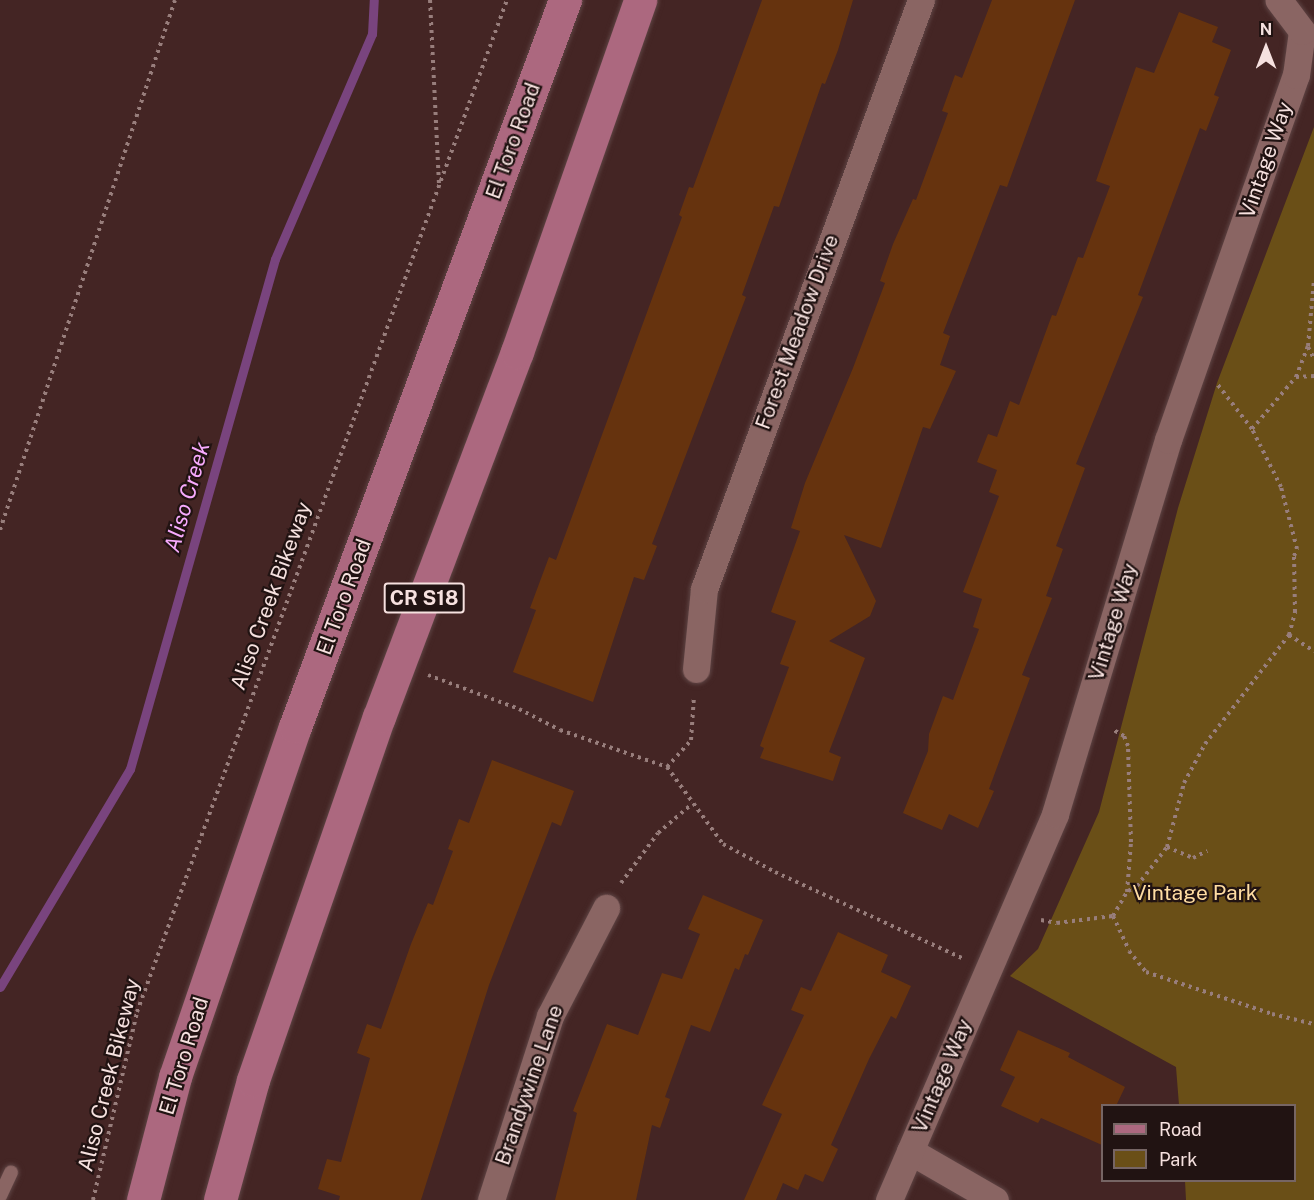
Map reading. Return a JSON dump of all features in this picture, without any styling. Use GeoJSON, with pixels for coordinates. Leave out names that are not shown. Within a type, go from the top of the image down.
{"type":"FeatureCollection","features":[{"type":"Feature","properties":{"kind":"main road","name":"El Toro Road"},"geometry":{"type":"LineString","coordinates":[[143,1200],[175,1077],[295,728],[565,0]]}},
{"type":"Feature","properties":{"kind":"main road","name":"CR S18"},"geometry":{"type":"LineString","coordinates":[[220,1200],[253,1080],[399,664],[516,352],[640,0]]}},
{"type":"Feature","properties":{"kind":"street","name":"Forest Meadow Drive"},"geometry":{"type":"LineString","coordinates":[[696,669],[704,589],[921,0]]}},
{"type":"Feature","properties":{"kind":"street","name":"Vintage Way"},"geometry":{"type":"LineString","coordinates":[[889,1200],[1055,814],[1192,370],[1296,75],[1302,31],[1279,0]]}},
{"type":"Feature","properties":{"kind":"street","name":"Brandywine Lane"},"geometry":{"type":"LineString","coordinates":[[491,1200],[550,1017],[606,908]]}},
{"type":"Feature","properties":{"kind":"street"},"geometry":{"type":"LineString","coordinates":[[910,1151],[995,1200]]}},
{"type":"Feature","properties":{"kind":"lane"},"geometry":{"type":"LineString","coordinates":[[0,1196],[11,1172]]}},
{"type":"Feature","properties":{"kind":"path"},"geometry":{"type":"LineString","coordinates":[[0,530],[175,0]]}},
{"type":"Feature","properties":{"kind":"path","name":"Aliso Creek Bikeway"},"geometry":{"type":"LineString","coordinates":[[93,1200],[136,1012],[439,189],[430,0]]}},
{"type":"Feature","properties":{"kind":"path"},"geometry":{"type":"LineString","coordinates":[[439,189],[507,0]]}},
{"type":"Feature","properties":{"kind":"path"},"geometry":{"type":"LineString","coordinates":[[1252,429],[1296,377],[1308,346],[1314,280]]}},
{"type":"Feature","properties":{"kind":"path"},"geometry":{"type":"LineString","coordinates":[[1308,346],[1314,359]]}},
{"type":"Feature","properties":{"kind":"path"},"geometry":{"type":"LineString","coordinates":[[1127,892],[1137,886],[1167,847],[1184,783],[1205,744],[1288,635],[1295,612],[1294,556],[1298,549],[1281,488],[1252,429],[1221,387],[1192,370]]}},
{"type":"Feature","properties":{"kind":"path"},"geometry":{"type":"LineString","coordinates":[[1296,377],[1314,376]]}},
{"type":"Feature","properties":{"kind":"path"},"geometry":{"type":"LineString","coordinates":[[1288,635],[1314,651]]}},
{"type":"Feature","properties":{"kind":"path"},"geometry":{"type":"LineString","coordinates":[[399,664],[519,709],[560,730],[667,767],[723,844],[775,873],[988,970]]}},
{"type":"Feature","properties":{"kind":"path"},"geometry":{"type":"LineString","coordinates":[[667,767],[691,740],[696,669]]}},
{"type":"Feature","properties":{"kind":"path"},"geometry":{"type":"LineString","coordinates":[[1085,715],[1124,736],[1128,746],[1131,842],[1127,892],[1113,916]]}},
{"type":"Feature","properties":{"kind":"path"},"geometry":{"type":"LineString","coordinates":[[606,908],[636,859],[692,804]]}},
{"type":"Feature","properties":{"kind":"path"},"geometry":{"type":"LineString","coordinates":[[1167,847],[1193,858],[1207,851]]}},
{"type":"Feature","properties":{"kind":"path"},"geometry":{"type":"LineString","coordinates":[[1012,914],[1057,923],[1113,916]]}},
{"type":"Feature","properties":{"kind":"path"},"geometry":{"type":"LineString","coordinates":[[1113,916],[1129,951],[1146,972],[1272,1014],[1314,1024]]}},
{"type":"Feature","properties":{"kind":"green space","name":"Vintage Park"},"geometry":{"type":"Polygon","coordinates":[[[1314,127],[1314,1200],[1186,1200],[1185,1182],[1296,1182],[1296,1104],[1179,1104],[1176,1067],[1010,976],[1038,949],[1099,812],[1178,508],[1217,383],[1314,127]]]}},
{"type":"Feature","properties":{"kind":"building"},"geometry":{"type":"Polygon","coordinates":[[[762,0],[853,0],[838,50],[825,84],[822,83],[779,207],[774,206],[742,295],[746,297],[652,544],[657,546],[644,580],[634,577],[593,702],[513,672],[536,610],[530,608],[549,557],[556,560],[682,217],[679,215],[689,187],[693,188],[762,0]]]}},
{"type":"Feature","properties":{"kind":"building"},"geometry":{"type":"Polygon","coordinates":[[[992,0],[1075,0],[1007,187],[1000,185],[943,333],[950,336],[940,365],[956,371],[930,429],[923,427],[881,548],[844,535],[876,601],[870,616],[829,641],[865,658],[829,752],[841,757],[833,781],[760,758],[764,748],[760,746],[789,667],[780,664],[796,621],[771,612],[800,531],[791,528],[805,483],[853,368],[885,283],[880,281],[893,244],[913,199],[916,200],[948,113],[942,111],[955,75],[962,78],[992,0]]]}},
{"type":"Feature","properties":{"kind":"building"},"geometry":{"type":"Polygon","coordinates":[[[1179,12],[1218,27],[1212,42],[1231,50],[1214,95],[1219,97],[1206,131],[1200,128],[1138,295],[1143,297],[1076,464],[1085,468],[1056,546],[1063,549],[1046,596],[1052,598],[1022,675],[1030,678],[989,789],[994,791],[978,828],[949,814],[942,830],[903,813],[928,751],[929,734],[943,696],[953,700],[979,629],[973,627],[982,599],[963,592],[999,496],[989,492],[997,470],[977,462],[988,434],[997,437],[1010,401],[1019,405],[1052,315],[1056,316],[1078,257],[1083,258],[1110,186],[1096,181],[1136,67],[1154,73],[1179,12]]]}},
{"type":"Feature","properties":{"kind":"building"},"geometry":{"type":"Polygon","coordinates":[[[492,760],[574,791],[561,826],[552,822],[489,985],[421,1200],[339,1200],[340,1196],[318,1189],[327,1159],[341,1162],[370,1058],[357,1053],[367,1024],[381,1029],[428,903],[433,905],[453,851],[448,849],[459,819],[469,823],[492,760]]]}},
{"type":"Feature","properties":{"kind":"building"},"geometry":{"type":"Polygon","coordinates":[[[703,895],[763,920],[748,955],[745,954],[739,970],[735,968],[710,1032],[691,1025],[665,1097],[670,1099],[660,1128],[652,1125],[636,1200],[555,1200],[577,1113],[573,1111],[607,1024],[638,1035],[662,973],[682,979],[700,934],[688,929],[703,895]]]}},
{"type":"Feature","properties":{"kind":"building"},"geometry":{"type":"Polygon","coordinates":[[[838,932],[888,955],[881,972],[911,986],[896,1019],[891,1016],[869,1059],[831,1145],[838,1149],[823,1182],[805,1174],[798,1190],[783,1183],[776,1200],[744,1200],[782,1114],[762,1105],[804,1015],[791,1010],[801,987],[811,991],[838,932]]]}},
{"type":"Feature","properties":{"kind":"building"},"geometry":{"type":"Polygon","coordinates":[[[1018,1030],[1070,1053],[1068,1057],[1125,1087],[1117,1104],[1101,1104],[1101,1145],[1041,1118],[1038,1123],[1001,1106],[1015,1077],[1000,1070],[1018,1030]]]}},
{"type":"Feature","properties":{"kind":"waterway","name":"Aliso Creek"},"geometry":{"type":"LineString","coordinates":[[0,987],[130,769],[275,259],[372,34],[374,0]]}}]}
